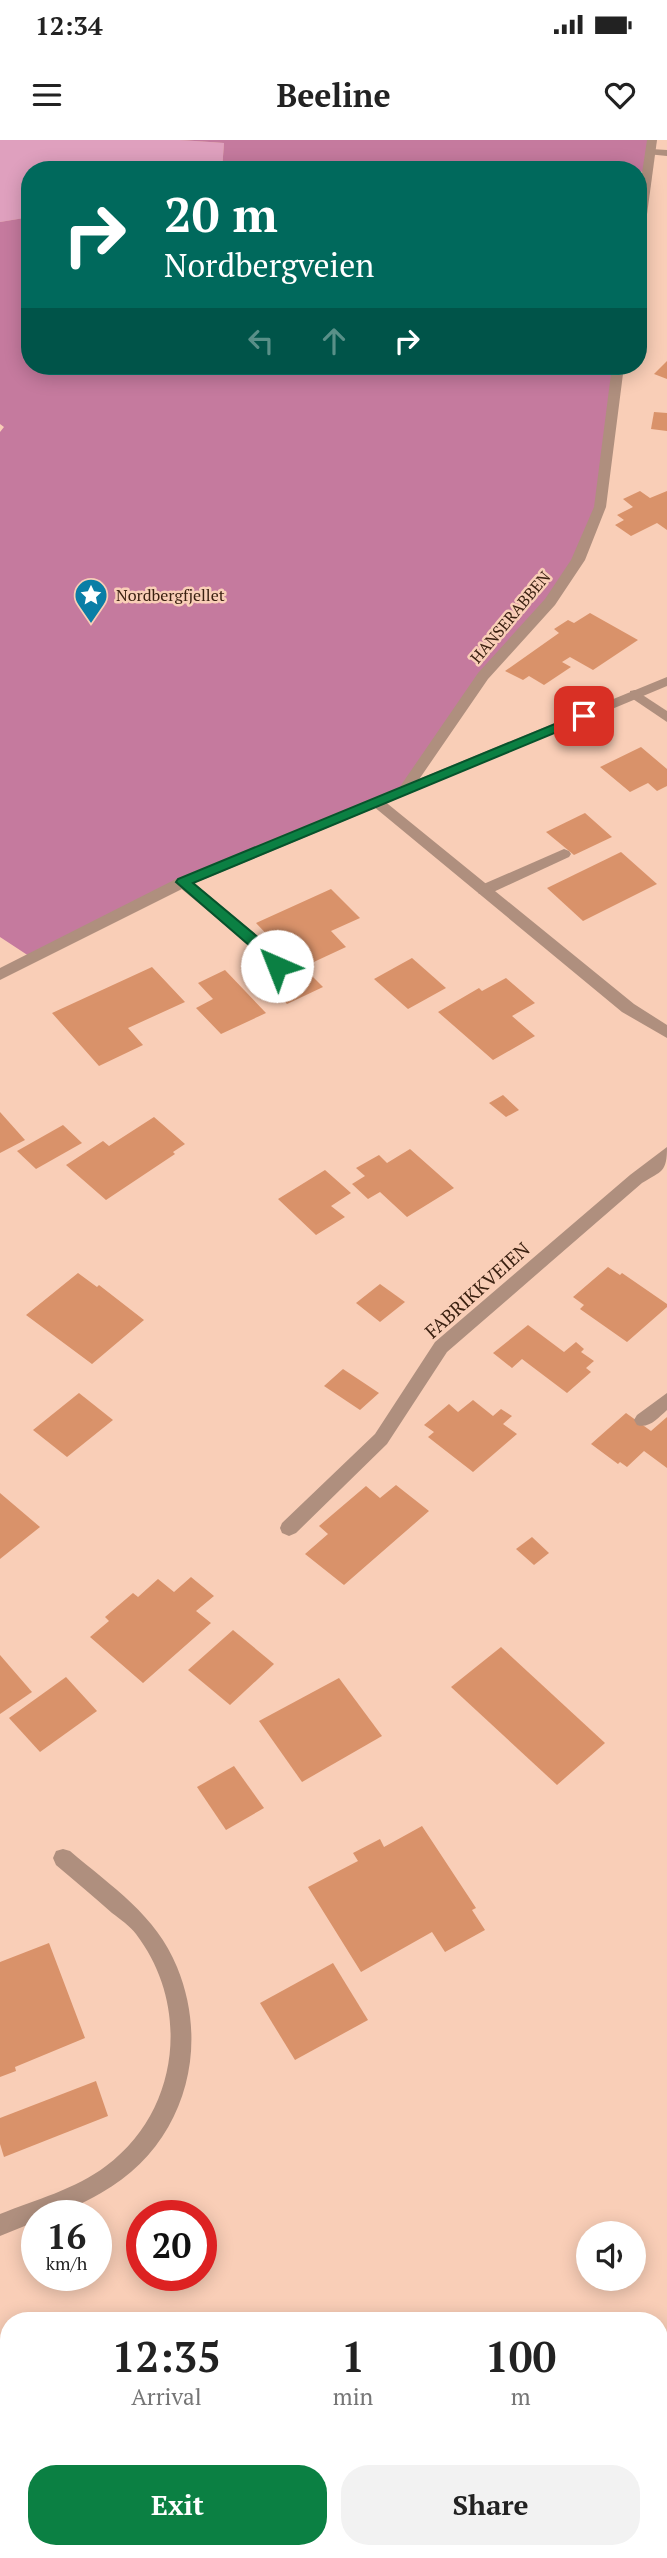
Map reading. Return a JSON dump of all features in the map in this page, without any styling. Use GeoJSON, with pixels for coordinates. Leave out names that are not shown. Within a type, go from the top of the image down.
{"type":"FeatureCollection","features":[{"type":"Feature","properties":{"kind":"street"},"geometry":{"type":"LineString","coordinates":[[647,170],[651,146],[667,153]]}},
{"type":"Feature","properties":{"kind":"street","name":"HANSERABBEN"},"geometry":{"type":"LineString","coordinates":[[404,791],[483,676],[550,602],[578,560],[600,508],[617,375]]}},
{"type":"Feature","properties":{"kind":"street"},"geometry":{"type":"LineString","coordinates":[[0,975],[183,882],[667,681]]}},
{"type":"Feature","properties":{"kind":"street"},"geometry":{"type":"LineString","coordinates":[[635,694],[667,718]]}},
{"type":"Feature","properties":{"kind":"street"},"geometry":{"type":"LineString","coordinates":[[378,803],[628,1008],[667,1032]]}},
{"type":"Feature","properties":{"kind":"street"},"geometry":{"type":"LineString","coordinates":[[484,890],[564,855]]}},
{"type":"Feature","properties":{"kind":"street"},"geometry":{"type":"LineString","coordinates":[[183,882],[255,942],[277,966]]}},
{"type":"Feature","properties":{"kind":"street","name":"FABRIKKVEIEN"},"geometry":{"type":"LineString","coordinates":[[289,1528],[381,1439],[441,1347],[636,1179],[664,1164]]}},
{"type":"Feature","properties":{"kind":"street"},"geometry":{"type":"LineString","coordinates":[[643,1420],[667,1400]]}},
{"type":"Feature","properties":{"kind":"street"},"geometry":{"type":"LineString","coordinates":[[0,2225],[79,2193],[114,2174],[142,2147],[169,2104],[182,2059],[180,2012],[168,1970],[143,1926],[63,1858]]}},
{"type":"Feature","properties":{"kind":"shaded area"},"geometry":{"type":"Polygon","coordinates":[[[0,140],[180,140],[224,143],[223,161],[21,161],[21,218],[0,222],[0,140]]]}},
{"type":"Feature","properties":{"kind":"shaded area"},"geometry":{"type":"Polygon","coordinates":[[[180,140],[652,140],[648,172],[647,161],[223,161],[224,143],[180,140]]]}},
{"type":"Feature","properties":{"kind":"shaded area"},"geometry":{"type":"Polygon","coordinates":[[[21,218],[21,375],[617,375],[600,507],[578,560],[483,676],[404,791],[161,893],[32,958],[0,937],[0,432],[4,427],[0,424],[0,222],[21,218]]]}},
{"type":"Feature","properties":{"kind":"building"},"geometry":{"type":"Polygon","coordinates":[[[667,361],[667,379],[654,374],[667,361]]]}},
{"type":"Feature","properties":{"kind":"building"},"geometry":{"type":"Polygon","coordinates":[[[654,412],[667,413],[667,431],[651,429],[654,412]]]}},
{"type":"Feature","properties":{"kind":"building"},"geometry":{"type":"Polygon","coordinates":[[[640,491],[650,498],[667,491],[667,530],[657,523],[631,536],[615,525],[624,520],[617,515],[633,507],[623,499],[640,491]]]}},
{"type":"Feature","properties":{"kind":"building"},"geometry":{"type":"Polygon","coordinates":[[[590,613],[638,640],[593,670],[570,657],[562,662],[571,667],[544,685],[529,676],[523,680],[505,671],[559,633],[554,629],[568,620],[574,623],[590,613]]]}},
{"type":"Feature","properties":{"kind":"building"},"geometry":{"type":"Polygon","coordinates":[[[641,747],[667,769],[667,786],[657,791],[648,783],[630,792],[600,767],[641,747]]]}},
{"type":"Feature","properties":{"kind":"building"},"geometry":{"type":"Polygon","coordinates":[[[585,813],[612,837],[574,855],[546,832],[585,813]]]}},
{"type":"Feature","properties":{"kind":"building"},"geometry":{"type":"Polygon","coordinates":[[[621,852],[657,884],[583,921],[547,888],[621,852]]]}},
{"type":"Feature","properties":{"kind":"building"},"geometry":{"type":"Polygon","coordinates":[[[331,889],[360,918],[331,931],[346,947],[303,967],[323,987],[287,1004],[261,976],[293,962],[256,923],[331,889]]]}},
{"type":"Feature","properties":{"kind":"building"},"geometry":{"type":"Polygon","coordinates":[[[412,958],[446,988],[408,1009],[374,979],[412,958]]]}},
{"type":"Feature","properties":{"kind":"building"},"geometry":{"type":"Polygon","coordinates":[[[152,967],[185,1002],[128,1028],[143,1045],[99,1066],[52,1013],[152,967]]]}},
{"type":"Feature","properties":{"kind":"building"},"geometry":{"type":"Polygon","coordinates":[[[225,970],[266,1013],[221,1034],[196,1008],[213,999],[198,983],[225,970]]]}},
{"type":"Feature","properties":{"kind":"building"},"geometry":{"type":"Polygon","coordinates":[[[506,978],[535,1003],[512,1016],[535,1036],[493,1060],[438,1012],[479,988],[482,991],[506,978]]]}},
{"type":"Feature","properties":{"kind":"building"},"geometry":{"type":"Polygon","coordinates":[[[503,1095],[519,1110],[506,1117],[489,1103],[503,1095]]]}},
{"type":"Feature","properties":{"kind":"building"},"geometry":{"type":"Polygon","coordinates":[[[0,1112],[25,1140],[0,1153],[0,1112]]]}},
{"type":"Feature","properties":{"kind":"building"},"geometry":{"type":"Polygon","coordinates":[[[154,1117],[185,1144],[173,1152],[175,1154],[106,1200],[66,1165],[103,1141],[109,1146],[154,1117]]]}},
{"type":"Feature","properties":{"kind":"building"},"geometry":{"type":"Polygon","coordinates":[[[63,1125],[82,1143],[36,1169],[17,1151],[63,1125]]]}},
{"type":"Feature","properties":{"kind":"building"},"geometry":{"type":"Polygon","coordinates":[[[410,1149],[454,1188],[407,1217],[380,1192],[368,1199],[352,1184],[365,1176],[356,1168],[379,1155],[387,1163],[410,1149]]]}},
{"type":"Feature","properties":{"kind":"building"},"geometry":{"type":"Polygon","coordinates":[[[325,1170],[351,1193],[331,1206],[345,1217],[316,1235],[278,1199],[325,1170]]]}},
{"type":"Feature","properties":{"kind":"building"},"geometry":{"type":"Polygon","coordinates":[[[608,1267],[620,1275],[622,1273],[667,1304],[667,1307],[627,1342],[580,1309],[584,1305],[573,1297],[608,1267]]]}},
{"type":"Feature","properties":{"kind":"building"},"geometry":{"type":"Polygon","coordinates":[[[78,1273],[97,1287],[99,1285],[144,1320],[92,1364],[26,1315],[78,1273]]]}},
{"type":"Feature","properties":{"kind":"building"},"geometry":{"type":"Polygon","coordinates":[[[380,1284],[405,1302],[380,1322],[356,1303],[380,1284]]]}},
{"type":"Feature","properties":{"kind":"building"},"geometry":{"type":"Polygon","coordinates":[[[528,1325],[564,1352],[576,1342],[584,1349],[581,1352],[594,1361],[586,1368],[591,1372],[567,1393],[522,1359],[512,1368],[493,1353],[528,1325]]]}},
{"type":"Feature","properties":{"kind":"building"},"geometry":{"type":"Polygon","coordinates":[[[343,1369],[379,1393],[360,1410],[324,1386],[343,1369]]]}},
{"type":"Feature","properties":{"kind":"building"},"geometry":{"type":"Polygon","coordinates":[[[79,1393],[113,1420],[67,1457],[33,1430],[79,1393]]]}},
{"type":"Feature","properties":{"kind":"building"},"geometry":{"type":"Polygon","coordinates":[[[473,1400],[493,1416],[501,1409],[512,1416],[503,1424],[517,1434],[473,1472],[428,1437],[434,1432],[424,1425],[449,1404],[458,1412],[473,1400]]]}},
{"type":"Feature","properties":{"kind":"building"},"geometry":{"type":"Polygon","coordinates":[[[626,1413],[651,1431],[667,1417],[667,1468],[644,1451],[627,1467],[620,1462],[618,1464],[591,1444],[626,1413]]]}},
{"type":"Feature","properties":{"kind":"building"},"geometry":{"type":"Polygon","coordinates":[[[396,1485],[429,1511],[344,1585],[305,1554],[328,1534],[319,1526],[366,1486],[380,1498],[396,1485]]]}},
{"type":"Feature","properties":{"kind":"building"},"geometry":{"type":"Polygon","coordinates":[[[0,1493],[40,1527],[0,1559],[0,1493]]]}},
{"type":"Feature","properties":{"kind":"building"},"geometry":{"type":"Polygon","coordinates":[[[532,1537],[549,1553],[534,1565],[516,1549],[532,1537]]]}},
{"type":"Feature","properties":{"kind":"building"},"geometry":{"type":"Polygon","coordinates":[[[191,1577],[214,1596],[196,1611],[211,1623],[143,1683],[90,1637],[109,1621],[105,1617],[133,1593],[138,1597],[158,1579],[174,1592],[191,1577]]]}},
{"type":"Feature","properties":{"kind":"building"},"geometry":{"type":"Polygon","coordinates":[[[233,1630],[274,1664],[230,1705],[188,1670],[233,1630]]]}},
{"type":"Feature","properties":{"kind":"building"},"geometry":{"type":"Polygon","coordinates":[[[501,1647],[605,1743],[557,1785],[451,1687],[501,1647]]]}},
{"type":"Feature","properties":{"kind":"building"},"geometry":{"type":"Polygon","coordinates":[[[0,1655],[32,1692],[0,1714],[0,1655]]]}},
{"type":"Feature","properties":{"kind":"building"},"geometry":{"type":"Polygon","coordinates":[[[66,1677],[97,1711],[40,1752],[9,1718],[66,1677]]]}},
{"type":"Feature","properties":{"kind":"building"},"geometry":{"type":"Polygon","coordinates":[[[339,1678],[382,1736],[302,1782],[259,1721],[339,1678]]]}},
{"type":"Feature","properties":{"kind":"building"},"geometry":{"type":"Polygon","coordinates":[[[234,1766],[264,1808],[226,1830],[197,1787],[234,1766]]]}},
{"type":"Feature","properties":{"kind":"building"},"geometry":{"type":"Polygon","coordinates":[[[422,1826],[476,1908],[472,1910],[485,1930],[445,1952],[432,1932],[361,1972],[308,1887],[358,1861],[353,1853],[380,1839],[384,1847],[422,1826]]]}},
{"type":"Feature","properties":{"kind":"building"},"geometry":{"type":"Polygon","coordinates":[[[49,1943],[85,2038],[15,2067],[16,2071],[0,2077],[0,1962],[49,1943]]]}},
{"type":"Feature","properties":{"kind":"building"},"geometry":{"type":"Polygon","coordinates":[[[333,1963],[368,2020],[295,2060],[260,2003],[333,1963]]]}},
{"type":"Feature","properties":{"kind":"building"},"geometry":{"type":"Polygon","coordinates":[[[96,2081],[108,2116],[4,2157],[0,2144],[0,2118],[96,2081]]]}},
{"type":"Feature","properties":{"kind":"place","name":"Nordbergfjellet"},"geometry":{"type":"Point","coordinates":[91,625]}},
{"type":"Feature","properties":{"kind":"route"},"geometry":{"type":"LineString","coordinates":[[277,966],[255,942],[183,882],[584,716]]}}]}
